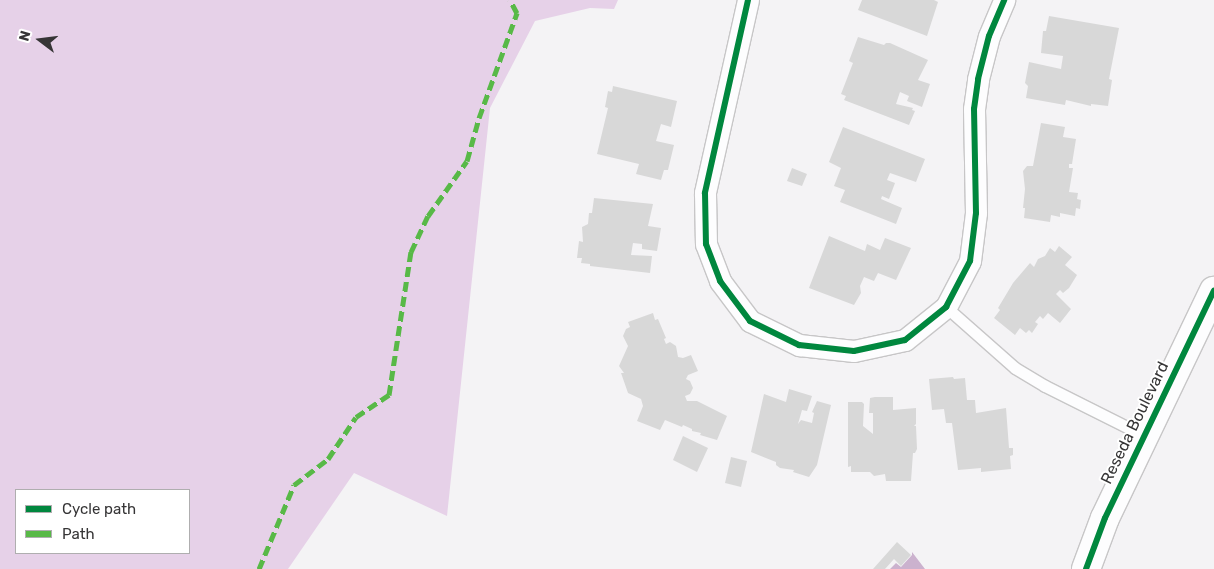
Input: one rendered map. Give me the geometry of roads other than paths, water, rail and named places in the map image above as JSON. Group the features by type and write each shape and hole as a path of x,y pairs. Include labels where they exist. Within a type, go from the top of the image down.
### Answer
{"main road":[{"name":"Reseda Boulevard","path":"1086,569 1105,518 1214,291"}],"street":[{"path":"748,0 705,193 706,244 720,281 750,321 799,345 854,351 905,340 946,307 970,261 976,213 974,110 978,79 989,36 1004,0"}],"lane":[{"path":"946,307 1015,368 1045,386 1144,436"}]}
